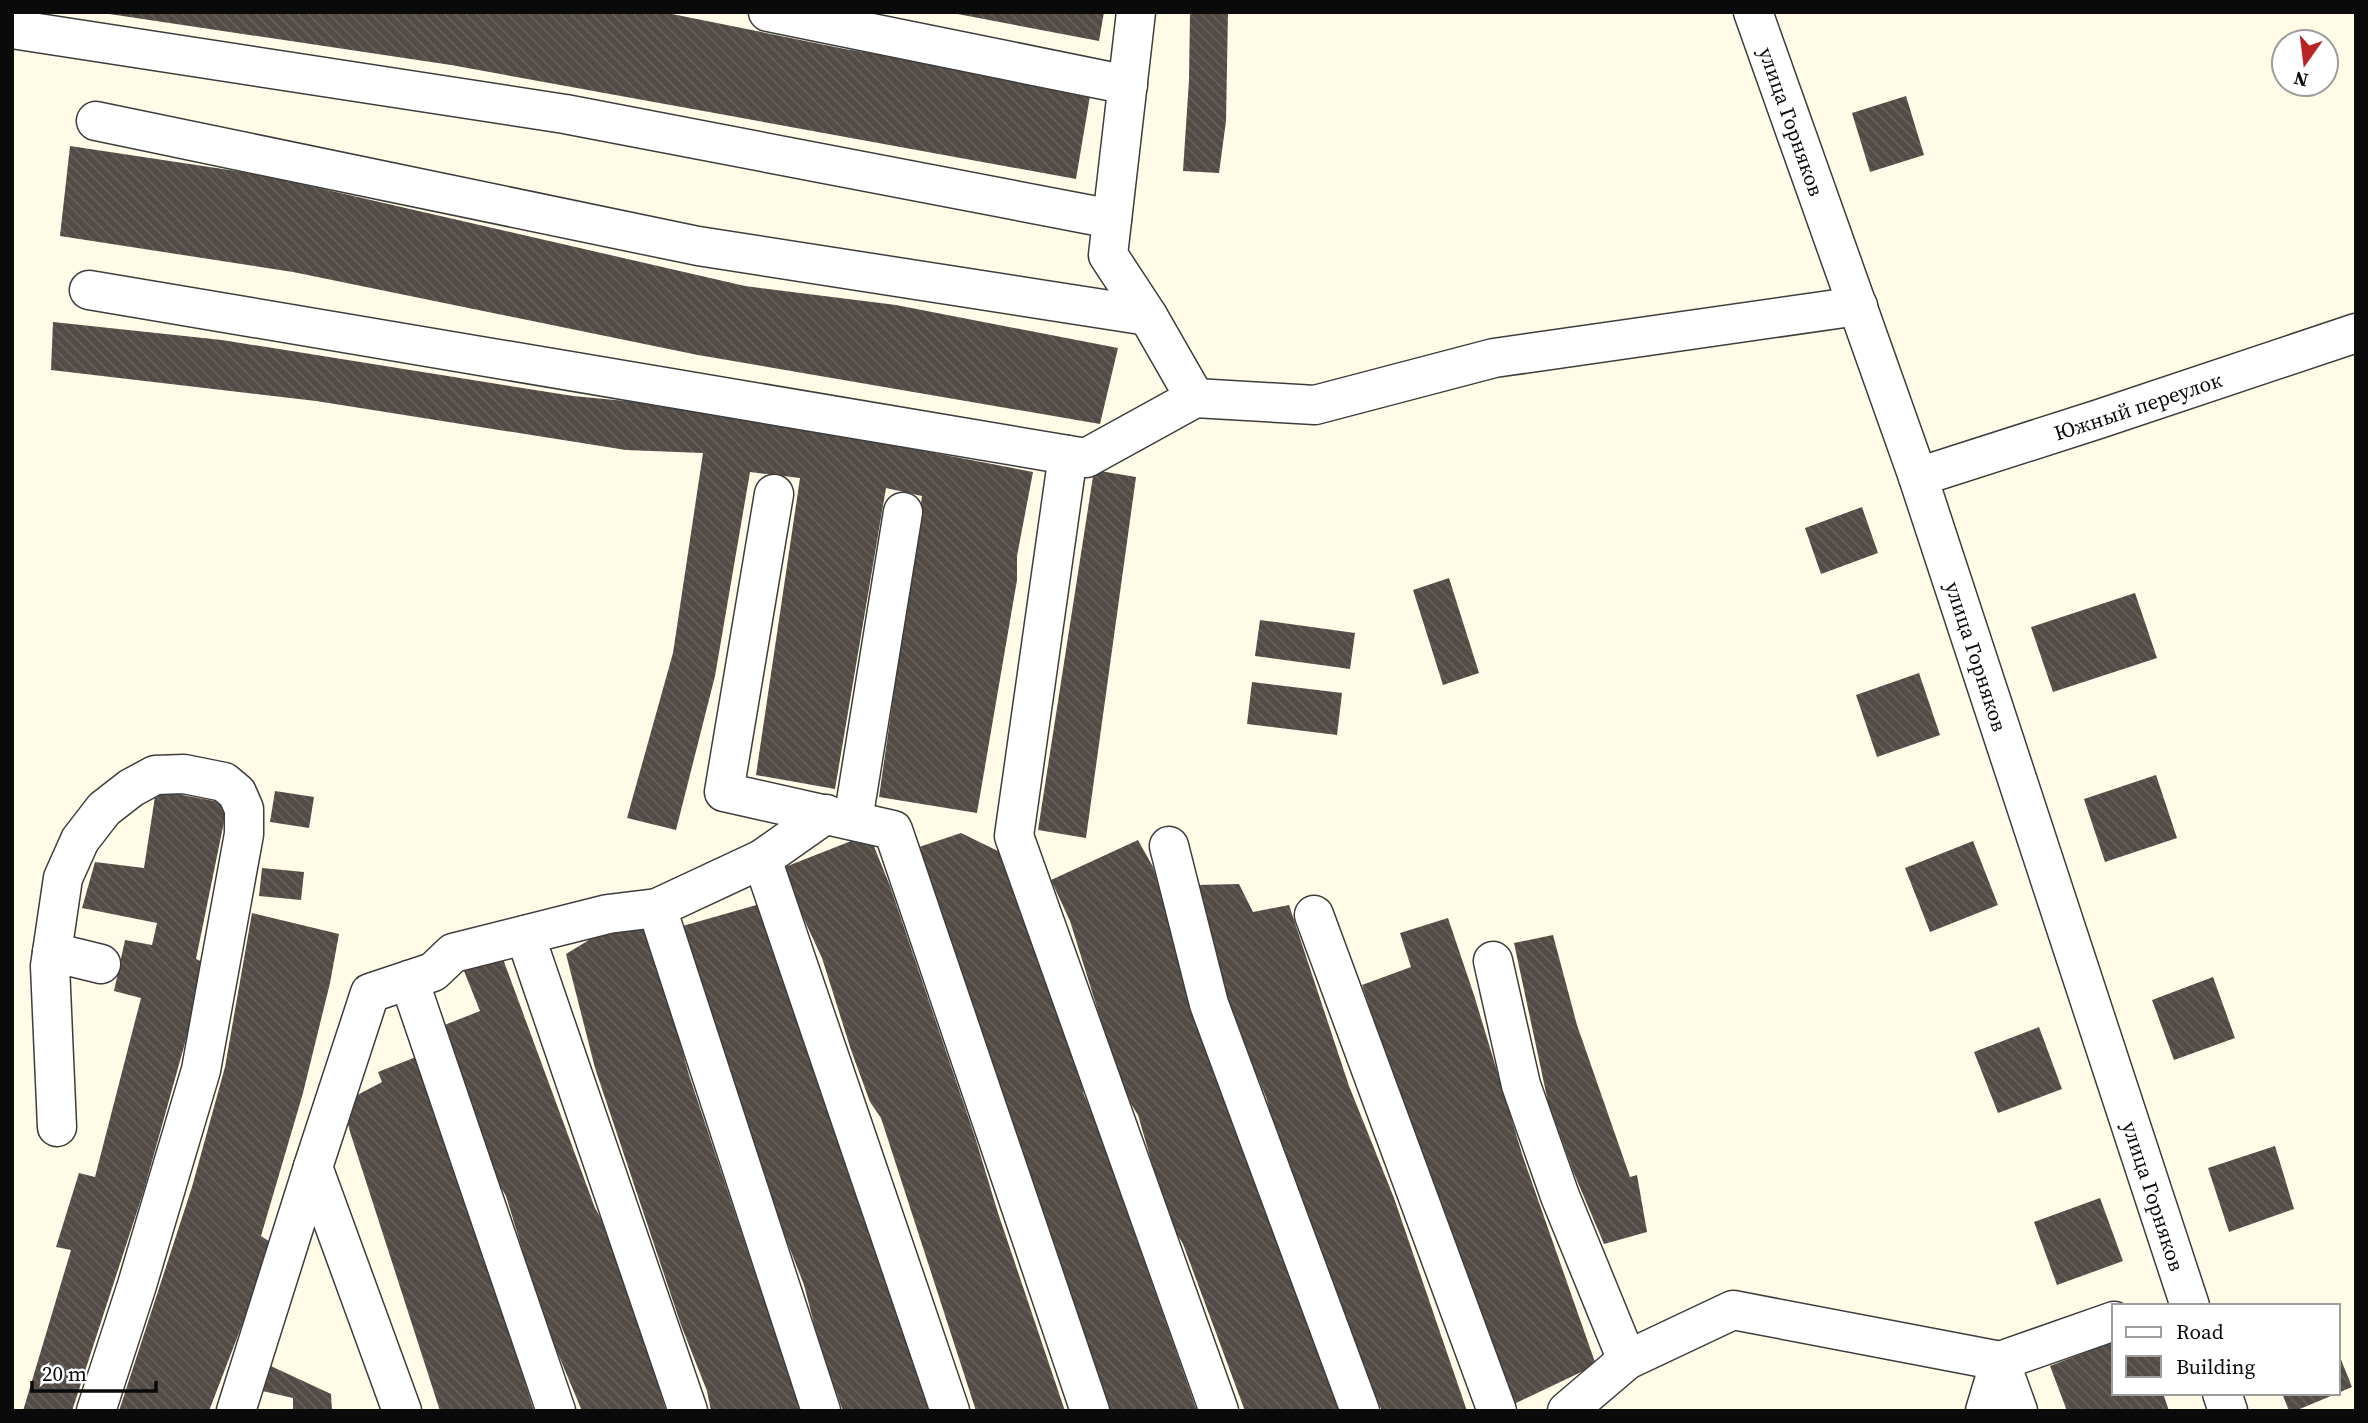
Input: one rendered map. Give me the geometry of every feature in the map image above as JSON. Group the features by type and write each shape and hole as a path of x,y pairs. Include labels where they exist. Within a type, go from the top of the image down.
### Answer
{"street":[{"path":"768,12 1128,85"},
{"path":"1136,12 1108,255 1149,316 1195,398"},
{"name":"улица Горняков","path":"1754,12 1918,477 2179,1302"},
{"path":"12,29 565,114 1112,219"},
{"path":"96,121 698,246 1149,316"},
{"path":"89,290 1086,458 1195,398 1315,405 1494,358 1857,306"},
{"name":"Южный переулок","path":"1918,477 2099,419 2352,345"},
{"path":"1068,456 1014,836 1219,1411"},
{"path":"774,494 724,792 893,830 1090,1411"},
{"path":"236,1411 370,993 433,972 453,953 608,915 657,908 762,859 839,817 903,512"},
{"path":"57,1128 50,966 62,877 80,839 104,809 131,788 155,775 184,774 224,782 237,793 244,809 244,834 201,1070 137,1285 96,1411"},
{"path":"1169,846 1209,1004 1360,1411"},
{"path":"762,859 950,1411"},
{"path":"657,908 821,1411"},
{"path":"1314,915 1497,1411"},
{"path":"525,935 688,1411"},
{"path":"52,952 102,964"},
{"path":"1493,961 1521,1086 1560,1196 1627,1360"},
{"path":"409,980 556,1411"},
{"path":"313,1167 402,1411"},
{"path":"1567,1411 1627,1360 1733,1310 2000,1361 2112,1322"},
{"path":"1985,1411 2000,1361"},
{"path":"2000,1361 2018,1411"}],"building":[{"path":"96,12 662,12 845,49 979,70 1090,96 1076,179 451,65"},
{"path":"947,12 1104,12 1099,41"},
{"path":"1190,12 1228,12 1226,121 1219,173 1183,171"},
{"path":"1906,96 1924,155 1870,172 1852,113"},
{"path":"70,146 262,175 745,286 896,305 1118,348 1100,424 698,355 293,272 60,236"},
{"path":"53,322 222,340 573,396 636,402 877,442 1033,472 1017,556 1017,580 977,813 879,797 922,496 886,488 835,789 756,775 800,478 750,472 715,676 676,830 627,818 673,653 703,453 626,450 316,401 51,370"},
{"path":"1094,470 1136,477 1086,838 1038,830"},
{"path":"1862,507 1878,553 1821,574 1805,528"},
{"path":"1449,578 1479,673 1443,685 1413,590"},
{"path":"2135,593 2157,658 2053,692 2031,627"},
{"path":"1260,620 1355,633 1350,669 1255,656"},
{"path":"1919,673 1940,735 1877,757 1856,695"},
{"path":"1252,682 1342,693 1337,735 1247,724"},
{"path":"2156,775 2177,838 2105,862 2084,799"},
{"path":"156,790 225,803 225,817 196,959 207,964 144,1190 72,1411 23,1411 71,1250 56,1247 79,1173 95,1177 141,998 114,991 125,940 152,945 157,923 82,908 95,862 144,868"},
{"path":"275,791 314,797 309,828 270,822"},
{"path":"961,833 1002,853 1079,1073 1084,1095 1197,1411 1109,1411 916,848"},
{"path":"869,834 890,886 1065,1411 976,1411 881,1118 870,1102 822,958 796,902 785,867"},
{"path":"1138,840 1153,867 1210,1063 1319,1350 1339,1411 1245,1411 1183,1244 1168,1219 1138,1115 1123,1091 1070,921 1051,880"},
{"path":"1973,841 1998,905 1930,932 1905,868"},
{"path":"262,868 304,872 301,900 259,896"},
{"path":"1239,884 1253,912 1289,905 1349,1086 1394,1198 1467,1411 1382,1411 1358,1355 1280,1146 1266,1097 1224,998 1196,885"},
{"path":"760,904 930,1411 843,1411 820,1347 804,1285 760,1172 679,927"},
{"path":"252,913 339,934 303,1093 261,1236 273,1244 209,1411 119,1411 192,1187 225,1067"},
{"path":"1448,918 1523,1157 1596,1365 1514,1404 1395,1083 1362,985 1411,967 1400,933"},
{"path":"647,923 689,1075 801,1411 711,1411 707,1391 681,1325 595,1068 566,954 607,929"},
{"path":"1553,935 1577,1025 1630,1177 1637,1175 1647,1232 1604,1244 1548,1102 1514,943"},
{"path":"503,959 595,1208 616,1245 666,1411 582,1411 543,1318 506,1196 494,1175 442,1026 480,1011 464,971"},
{"path":"2213,977 2235,1038 2174,1060 2152,1000"},
{"path":"2039,1027 2062,1089 1998,1113 1974,1052"},
{"path":"421,1055 534,1411 440,1411 351,1135 342,1103 382,1082 378,1072"},
{"path":"2275,1146 2294,1209 2229,1232 2208,1168"},
{"path":"2100,1198 2123,1261 2057,1285 2034,1222"},
{"path":"2112,1342 2112,1395 2164,1395 2169,1411 2067,1411 2050,1366"},
{"path":"2340,1357 2352,1387 2340,1392"},
{"path":"260,1361 331,1394 332,1411 293,1411 293,1398 258,1390"},
{"path":"2283,1395 2333,1395 2295,1411 2289,1411"}]}
